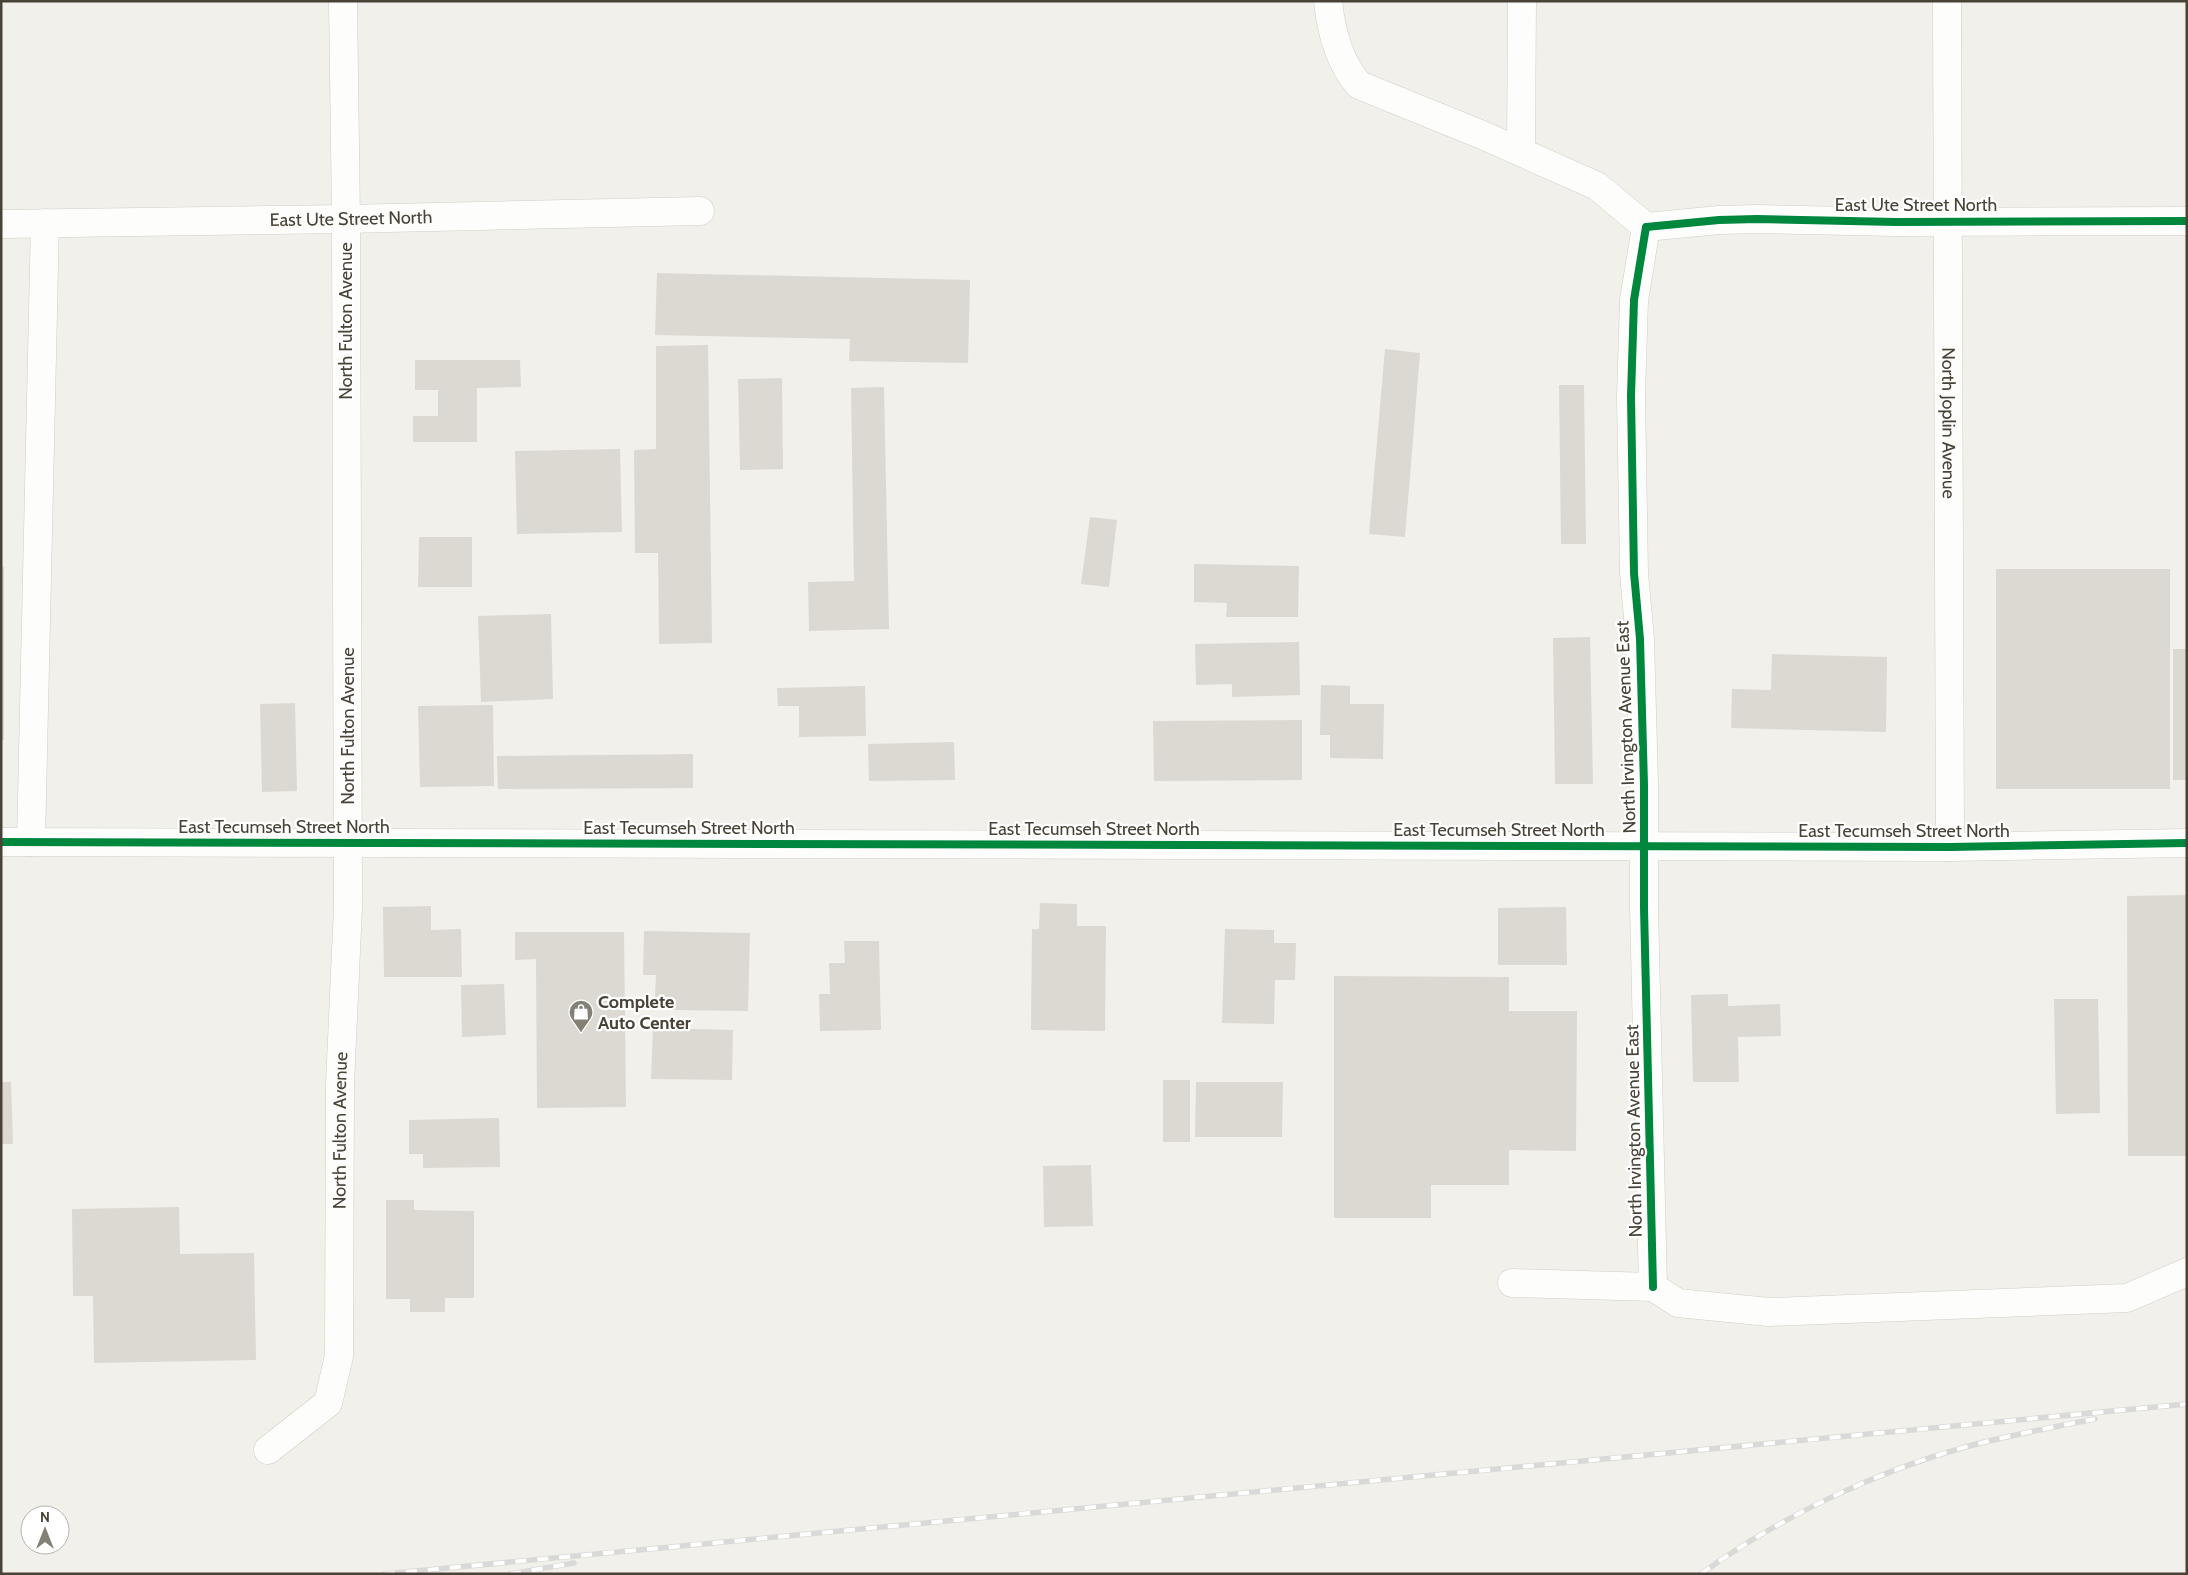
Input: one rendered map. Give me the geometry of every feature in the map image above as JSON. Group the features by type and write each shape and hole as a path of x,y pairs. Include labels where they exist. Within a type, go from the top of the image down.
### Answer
{"street":[{"name":"North Fulton Avenue","path":"268,1450 328,1403 339,1356 340,1084 348,907 346,219 343,1"},
{"path":"1328,1 1337,45 1348,73 1359,85 1521,152 1597,186 1646,227"},
{"path":"1521,152 1522,1"},
{"name":"North Joplin Avenue","path":"1947,1 1950,847"},
{"name":"East Ute Street North","path":"1,224 700,211"},
{"name":"East Ute Street North","path":"1646,227 1719,220 1949,222 2187,220"},
{"path":"31,842 45,224"},
{"name":"North Irvington Avenue East","path":"1646,227 1634,300 1631,396 1634,573 1640,639 1653,1287"},
{"name":"East Tecumseh Street North","path":"1,842 1950,847 2187,843"},
{"path":"1512,1284 1653,1287 1678,1303 1769,1312 2127,1298 2187,1272"}],"building":[{"path":"657,273 970,280 968,363 849,361 850,339 655,335"},
{"path":"708,345 712,643 659,644 658,553 635,553 634,450 656,449 656,346"},
{"path":"1385,349 1420,353 1405,537 1369,534"},
{"path":"415,360 520,360 521,387 477,388 477,442 413,442 413,416 438,416 438,390 415,390"},
{"path":"782,378 783,469 740,470 738,379"},
{"path":"1559,385 1584,385 1586,544 1561,544"},
{"path":"884,387 889,629 809,631 808,582 854,581 851,388"},
{"path":"620,449 622,532 517,534 515,451"},
{"path":"1090,517 1117,520 1109,587 1081,584"},
{"path":"419,537 472,537 472,587 418,587"},
{"path":"1194,564 1299,566 1298,617 1226,617 1227,603 1194,602"},
{"path":"1,567 4,567 4,740 1,740"},
{"path":"1996,569 2170,569 2170,789 1996,789"},
{"path":"551,614 553,699 481,702 478,616"},
{"path":"1590,637 1593,784 1555,784 1553,638"},
{"path":"1299,642 1300,695 1232,697 1232,684 1196,685 1195,644"},
{"path":"2173,649 2187,649 2187,780 2173,780"},
{"path":"1772,654 1887,657 1886,732 1731,728 1732,689 1771,690"},
{"path":"1321,685 1350,686 1350,704 1384,704 1383,759 1330,758 1330,735 1320,735"},
{"path":"865,686 866,736 799,737 799,706 778,706 777,688"},
{"path":"295,703 297,791 262,792 260,704"},
{"path":"493,705 494,786 420,787 418,706"},
{"path":"1302,720 1302,780 1154,781 1153,721"},
{"path":"954,742 955,780 869,781 868,744"},
{"path":"693,754 693,788 498,789 497,756"},
{"path":"2187,895 2187,1156 2128,1156 2127,896"},
{"path":"1040,903 1077,904 1077,926 1106,926 1105,1031 1031,1030 1032,929 1039,929"},
{"path":"431,906 431,930 461,929 462,977 384,977 383,907"},
{"path":"1566,907 1567,965 1498,965 1498,908"},
{"path":"1225,929 1274,930 1274,943 1296,943 1295,980 1275,980 1274,1024 1222,1023"},
{"path":"644,931 750,933 748,1011 672,1010 672,997 655,997 656,975 643,975"},
{"name":"Complete Auto Center","path":"515,932 624,932 626,1107 537,1108 536,959 515,960"},
{"path":"844,941 879,941 881,1030 820,1031 819,994 830,994 829,963 845,963"},
{"path":"1334,976 1509,977 1509,1011 1577,1011 1576,1151 1509,1150 1509,1185 1431,1185 1431,1218 1334,1218"},
{"path":"504,984 506,1035 462,1037 461,985"},
{"path":"1728,994 1728,1006 1780,1004 1781,1036 1738,1037 1739,1082 1693,1082 1691,995"},
{"path":"2054,999 2098,999 2100,1113 2056,1114"},
{"path":"653,1028 733,1030 732,1080 651,1079"},
{"path":"1163,1080 1190,1080 1190,1142 1163,1142"},
{"path":"1,1082 11,1082 13,1144 1,1144"},
{"path":"1196,1082 1283,1082 1282,1137 1195,1137"},
{"path":"499,1118 500,1167 423,1168 423,1154 409,1154 409,1120"},
{"path":"1091,1165 1093,1226 1044,1227 1043,1166"},
{"path":"386,1200 414,1200 414,1210 474,1211 474,1298 445,1298 445,1312 410,1312 410,1299 386,1299"},
{"path":"179,1207 180,1254 254,1253 256,1360 94,1363 93,1296 73,1296 72,1209"}],"railway":[{"path":"384,1574 2187,1404"},
{"path":"1701,1574 1731,1553 1795,1515 1829,1498 1899,1469 1969,1446 2095,1419"},
{"path":"510,1574 574,1563"}],"cycle path":[{"path":"1653,1287 1644,908 1644,785 1640,639 1634,573 1631,396 1634,300 1646,227 1719,220 1757,219 1896,222 2187,221"},
{"path":"1,842 1950,847 2187,843"}],"place":[{"name":"Complete Auto Center","path":"581,1033"}]}
